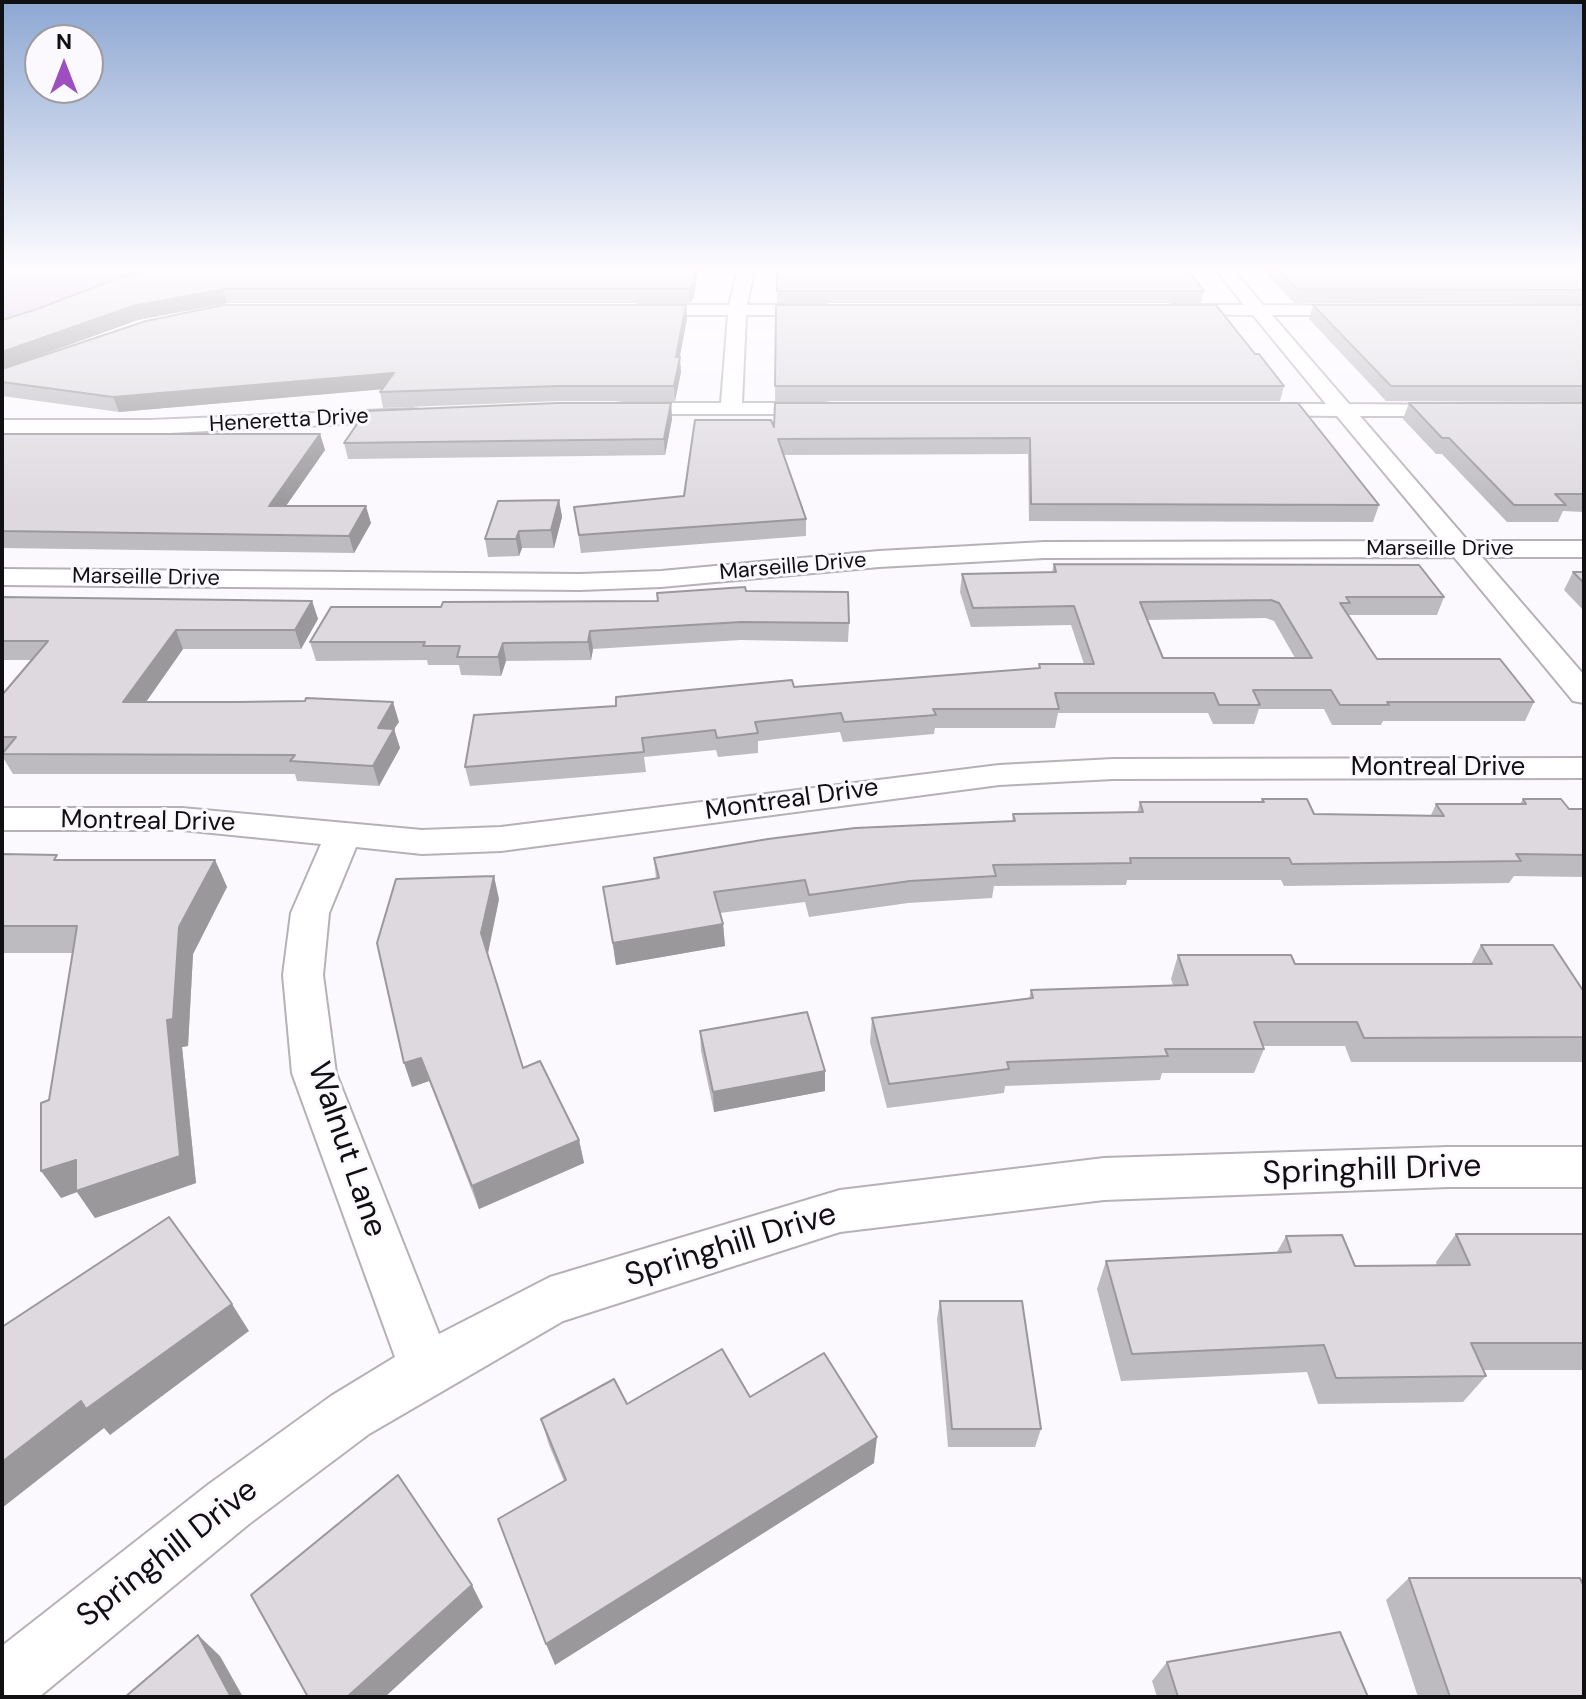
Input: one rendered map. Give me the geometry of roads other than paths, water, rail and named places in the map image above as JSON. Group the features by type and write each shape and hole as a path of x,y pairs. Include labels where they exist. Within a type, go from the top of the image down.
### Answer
{"street":[{"path":"731,409 735,349"},
{"path":"1288,349 1584,694"},
{"path":"607,409 840,409"},
{"path":"1231,409 1477,410"},
{"name":"Heneretta Drive","path":"2,427 150,427 431,414"},
{"name":"Marseille Drive","path":"2,577 580,582 661,579 879,559 1044,550 1584,549"},
{"name":"Montreal Drive","path":"2,819 182,819 422,842 501,839 904,785 1013,774 1113,769 1584,768"},
{"name":"Walnut Lane","path":"343,835 310,913 303,975 314,1073 426,1369"},
{"name":"Springhill Drive","path":"2,1686 241,1495 350,1415 550,1301 840,1211 1104,1179 1448,1167 1584,1167"}]}
